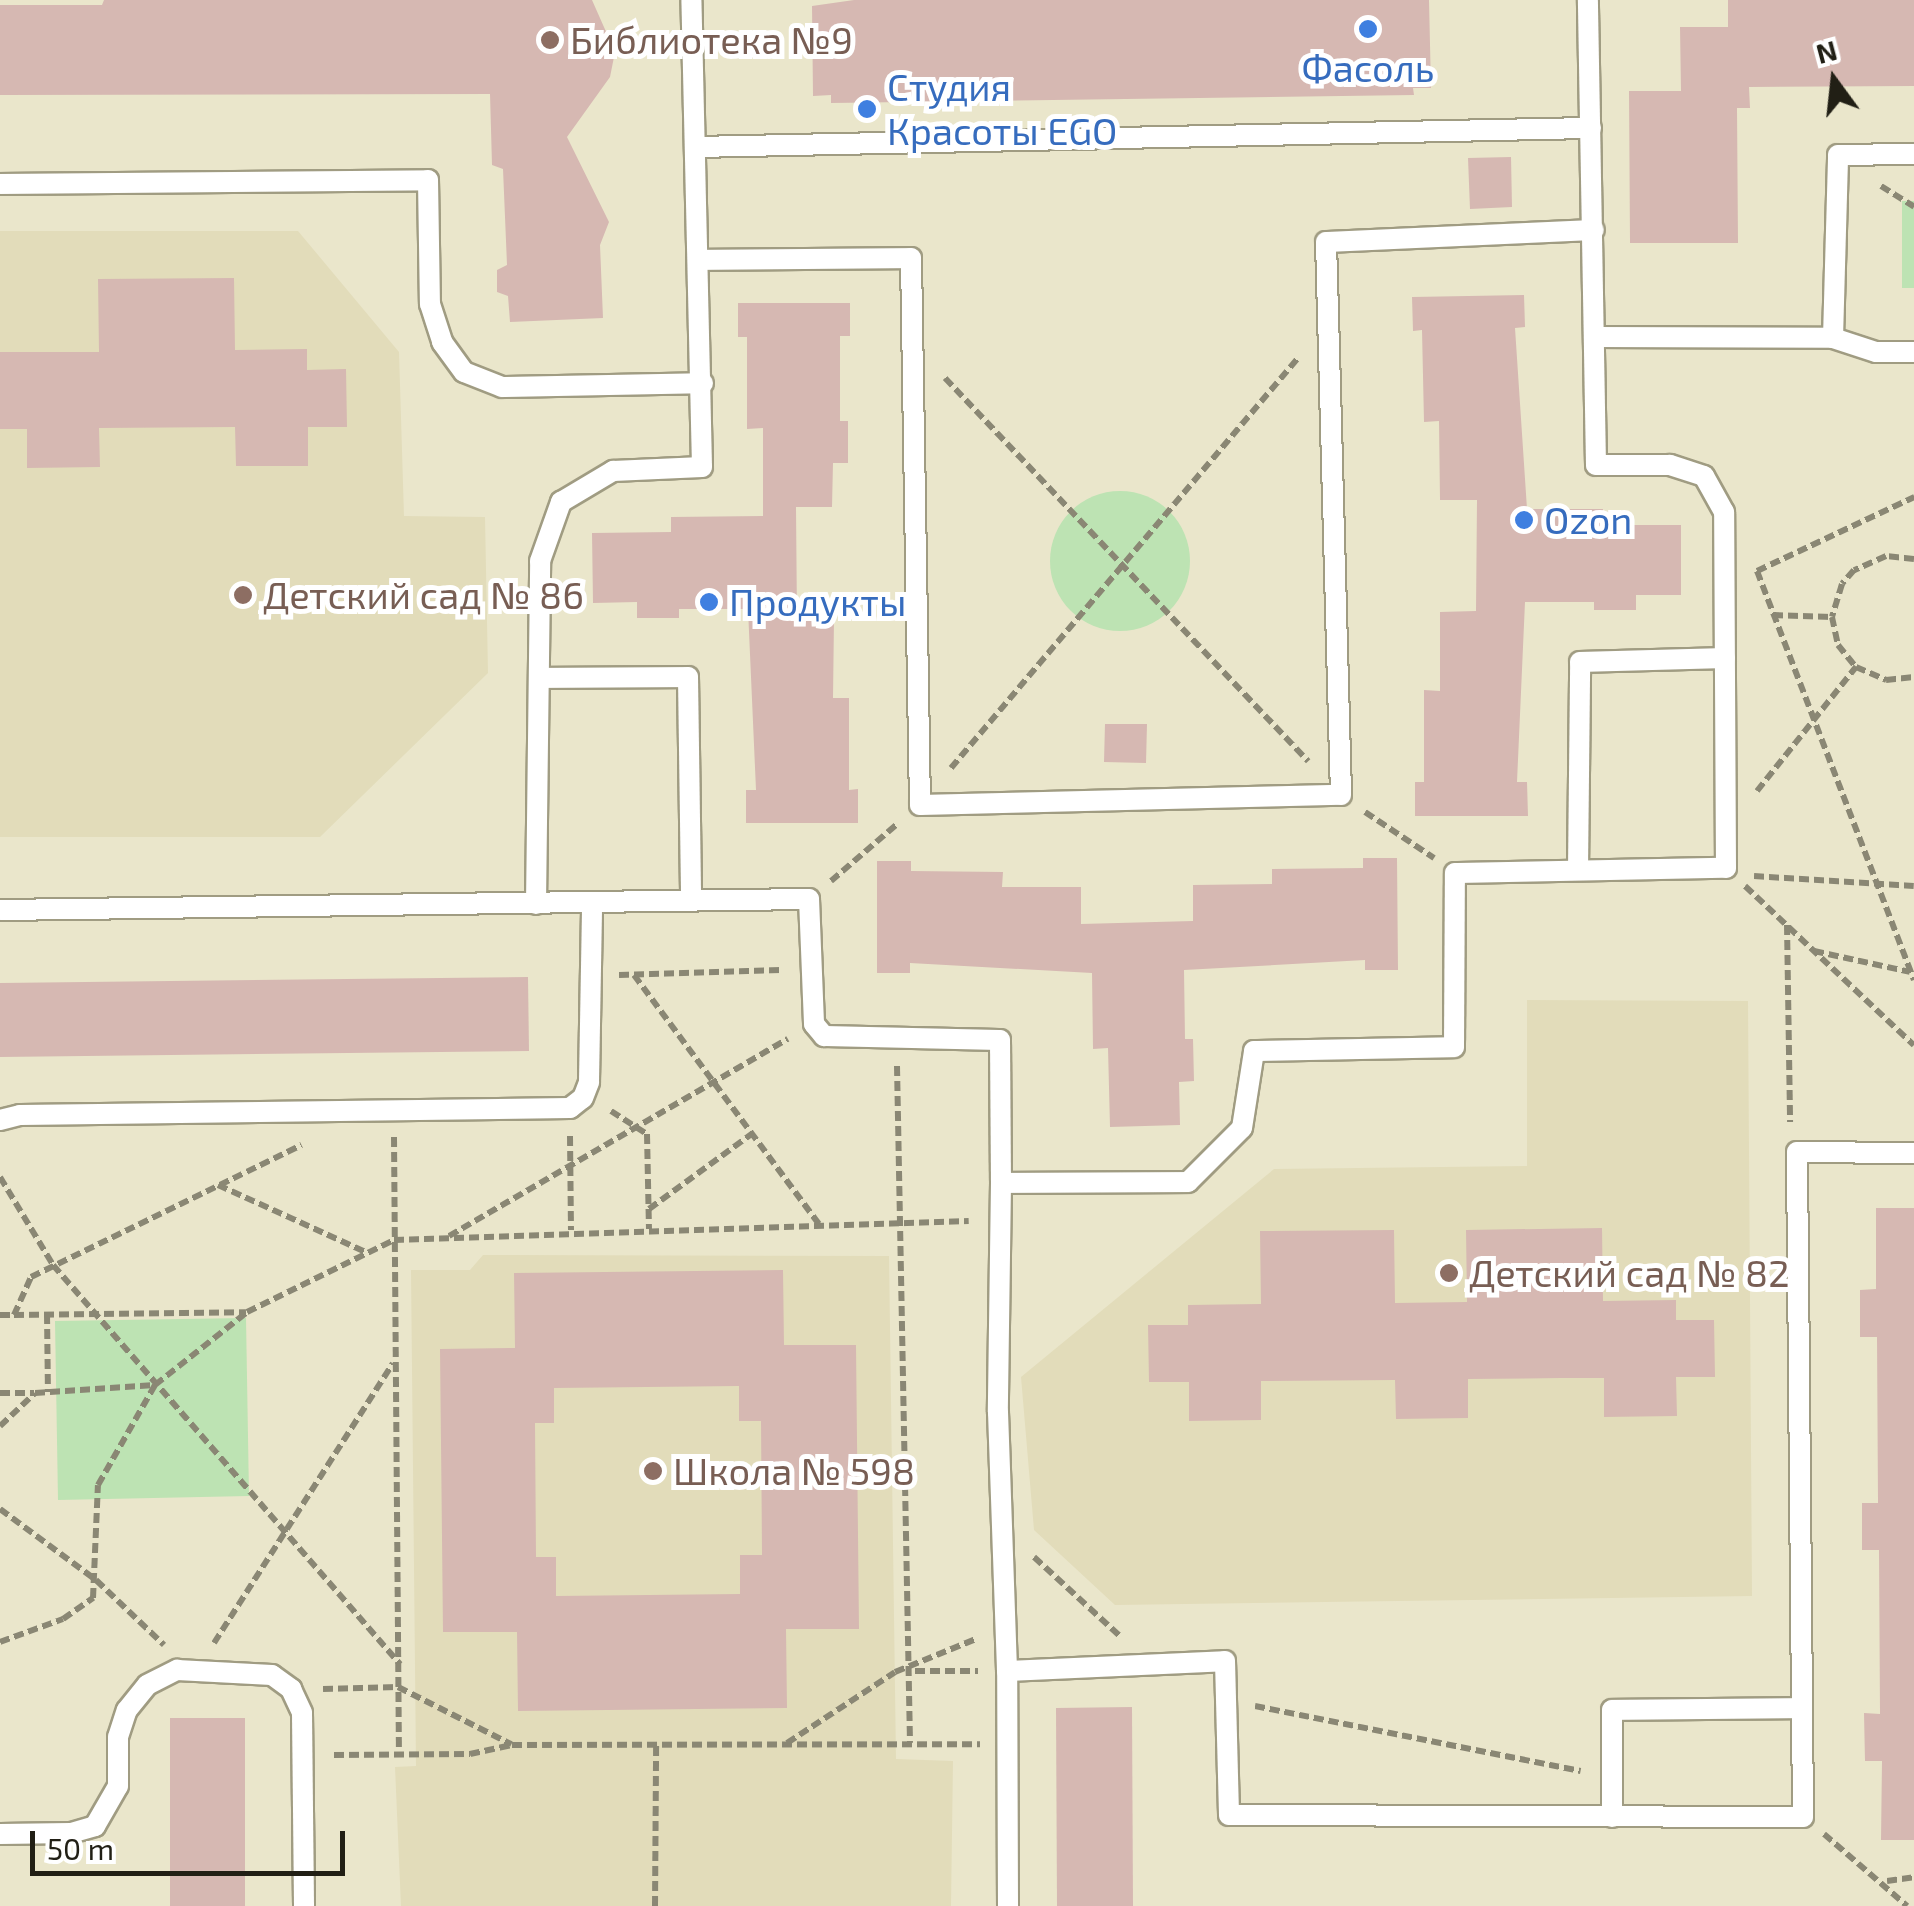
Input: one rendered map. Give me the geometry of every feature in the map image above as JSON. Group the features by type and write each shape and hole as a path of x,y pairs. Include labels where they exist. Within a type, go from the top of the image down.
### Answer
{"lane":[{"path":"536,904 540,561 561,502 613,471 702,467 692,0"},
{"path":"1001,1183 1188,1182 1242,1128 1254,1051 1454,1047 1455,873 1726,868 1724,512 1704,476 1670,465 1596,465 1588,0"},
{"path":"696,147 1591,128"},
{"path":"1832,338 1838,154 1914,154"},
{"path":"0,184 428,180 430,304 442,342 464,372 502,387 702,382"},
{"path":"699,260 911,258 920,805 1341,796 1326,242 1594,230"},
{"path":"1594,337 1832,338 1876,352 1914,352"},
{"path":"1578,870 1580,662 1725,658"},
{"path":"539,678 688,677 692,901"},
{"path":"0,910 809,899 814,1024 824,1036 1000,1040 1008,1906"},
{"path":"0,1120 20,1114 394,1111 577,1103 591,975 592,904"},
{"path":"1007,1671 1225,1661 1229,1815 1803,1818 1797,1152 1914,1153"},
{"path":"0,1834 95,1826 118,1786 118,1737 126,1710 147,1685 187,1670 259,1672 291,1690 302,1713 304,1906"},
{"path":"1612,1816 1612,1710 1802,1708"}],"path":[{"path":"1902,201 1914,207"},
{"path":"809,899 920,805 1328,323"},
{"path":"912,344 1341,796 1455,873"},
{"path":"1724,570 1757,571 1914,497"},
{"path":"1913,679 1886,680 1856,667 1838,646 1832,618 1842,584 1854,570 1886,556 1914,559"},
{"path":"1757,571 1912,976"},
{"path":"1773,615 1832,618"},
{"path":"1727,827 1814,724 1856,667"},
{"path":"1914,886 1732,874 1914,1045"},
{"path":"1786,925 1790,1132 1797,1152"},
{"path":"1813,950 1912,976"},
{"path":"591,975 812,970"},
{"path":"634,975 820,1225"},
{"path":"448,1237 814,1024"},
{"path":"896,1040 910,1743"},
{"path":"570,1230 570,1166 577,1103 640,1124 647,1134 649,1228"},
{"path":"394,1111 399,1754"},
{"path":"649,1209 753,1132"},
{"path":"14,1315 31,1277 321,1136"},
{"path":"0,1177 53,1265 154,1385 286,1528 401,1665"},
{"path":"218,1186 368,1252"},
{"path":"0,1642 83,1608 96,1580 98,1486 154,1385 247,1312 394,1240 570,1230 1000,1220"},
{"path":"0,1316 247,1312"},
{"path":"47,1314 48,1392"},
{"path":"0,1509 96,1580 187,1670 286,1528 394,1361"},
{"path":"0,1393 154,1385"},
{"path":"0,1426 35,1393"},
{"path":"1002,1528 1150,1664"},
{"path":"909,1671 1006,1624"},
{"path":"786,1744 895,1672 1007,1671"},
{"path":"291,1690 398,1687 512,1745"},
{"path":"1226,1700 1612,1778"},
{"path":"655,1906 656,1744"},
{"path":"302,1755 470,1754 512,1745 1007,1745"},
{"path":"1803,1818 1886,1882 1907,1906"},
{"path":"1886,1882 1914,1877"}],"shaded area":[{"name":"Детский сад № 86","path":"0,231 298,231 399,352 404,516 485,517 488,673 320,837 0,837"},
{"name":"Детский сад № 82","path":"1527,1000 1748,1001 1752,1596 1115,1605 1034,1530 1021,1377 1274,1169 1527,1166"},
{"name":"Школа № 598","path":"483,1255 889,1256 896,1759 953,1761 951,1906 401,1906 395,1767 416,1766 411,1270 470,1270"}],"green space":[{"path":"1902,201 1914,201 1914,288 1902,288"},
{"path":"1120,491 1147,496 1170,511 1185,534 1190,561 1185,588 1170,611 1147,626 1120,631 1093,626 1070,611 1055,588 1050,561 1055,534 1070,511 1093,496"},
{"path":"246,1318 249,1496 58,1500 55,1321"}],"building":[{"path":"104,0 592,0 615,52 610,77 567,137 609,222 600,245 603,318 510,322 508,296 497,292 497,270 507,265 503,169 492,165 490,94 0,95 0,5 102,5"},
{"path":"854,0 1429,0 1431,88 1413,88 1414,95 831,103 831,95 813,96 812,6"},
{"path":"1728,0 1914,0 1914,86 1749,87 1750,108 1737,108 1738,243 1630,243 1629,91 1681,91 1680,27 1728,27"},
{"path":"1511,157 1512,207 1470,209 1468,158"},
{"path":"234,278 235,350 307,349 307,370 346,369 347,427 308,427 308,466 236,466 235,427 99,428 100,467 27,468 27,429 0,429 0,352 99,352 98,279"},
{"path":"1524,295 1525,327 1515,328 1527,509 1603,509 1602,525 1681,525 1681,595 1636,595 1636,610 1594,610 1594,602 1525,602 1517,782 1527,782 1528,816 1415,816 1415,782 1424,782 1424,690 1440,691 1440,612 1476,611 1477,500 1440,500 1439,421 1424,422 1422,330 1413,331 1412,297"},
{"path":"738,303 850,303 850,336 840,336 840,421 848,421 848,463 833,463 832,507 796,507 797,619 834,619 833,698 849,698 849,790 858,789 858,823 746,823 746,790 756,790 748,609 679,609 679,618 637,618 637,602 593,603 592,533 671,532 671,517 763,516 763,428 747,429 747,337 738,337"},
{"path":"1105,724 1147,724 1146,763 1104,762"},
{"path":"1363,858 1397,858 1398,970 1365,970 1365,960 1184,970 1185,1039 1193,1039 1194,1081 1179,1082 1180,1125 1110,1127 1108,1048 1093,1049 1092,973 910,963 910,973 877,973 877,861 911,861 911,871 1003,872 1002,887 1081,887 1081,924 1193,921 1193,885 1272,884 1272,869 1363,868"},
{"path":"528,977 529,1051 0,1057 0,983"},
{"path":"1876,1208 1914,1208 1914,1840 1881,1840 1882,1761 1865,1761 1864,1713 1880,1714 1879,1550 1862,1550 1862,1503 1878,1503 1877,1337 1860,1337 1860,1290 1876,1289"},
{"path":"1602,1228 1603,1301 1676,1300 1676,1320 1714,1320 1715,1377 1676,1377 1677,1416 1604,1417 1604,1378 1468,1379 1468,1418 1396,1419 1395,1380 1261,1381 1261,1420 1189,1421 1189,1382 1149,1382 1148,1325 1188,1325 1188,1305 1261,1304 1260,1231 1394,1230 1395,1303 1467,1302 1466,1230"},
{"path":"783,1270 784,1345 856,1345 859,1629 786,1629 787,1708 518,1711 517,1632 443,1632 440,1349 515,1348 514,1273","holes":["739,1386 739,1421 761,1421 762,1555 740,1555 740,1594 556,1596 556,1557 536,1557 535,1423 554,1423 554,1388"]},
{"path":"1132,1707 1133,1906 1057,1906 1056,1708"},
{"path":"170,1718 245,1718 245,1906 170,1906"}],"place":[{"name":"Фасоль","path":"1368,29"},
{"name":"Библиотека №9","path":"550,40"},
{"name":"Студия Красоты EGO","path":"867,109"},
{"name":"Ozon","path":"1524,520"},
{"name":"Детский сад № 86","path":"243,595"},
{"name":"Продукты","path":"709,602"},
{"name":"Детский сад № 82","path":"1449,1273"},
{"name":"Школа № 598","path":"653,1471"}]}
